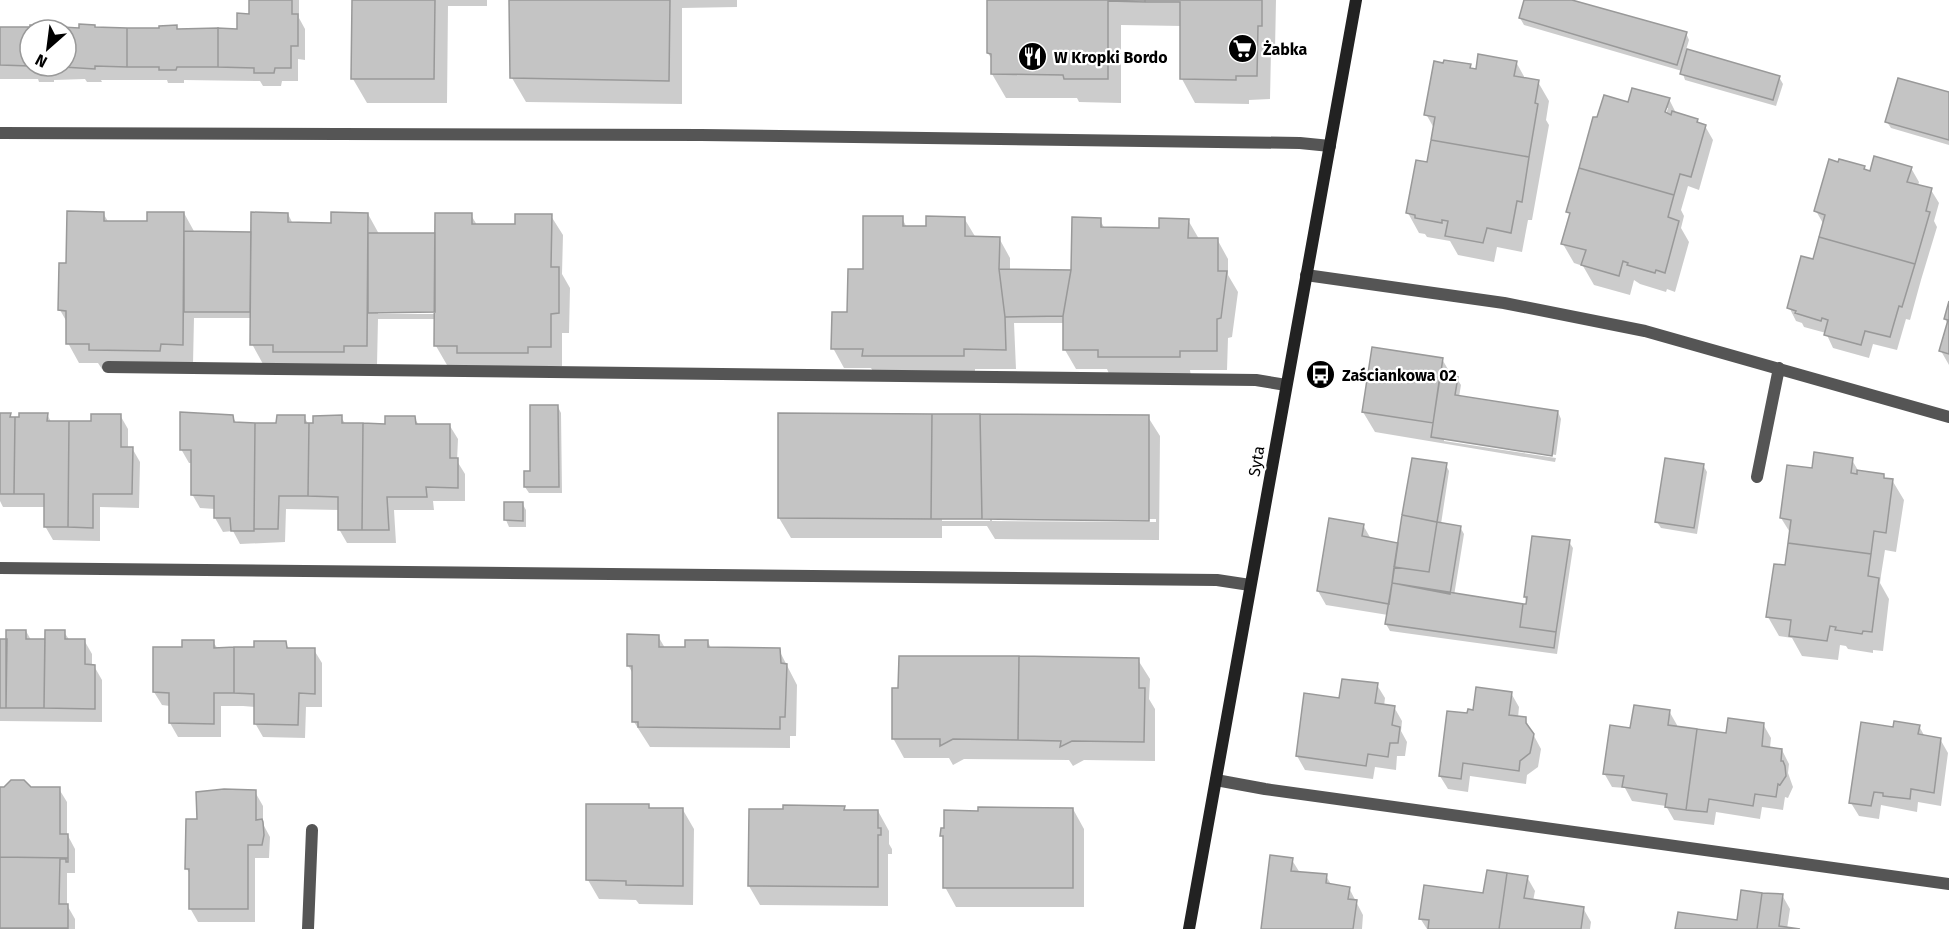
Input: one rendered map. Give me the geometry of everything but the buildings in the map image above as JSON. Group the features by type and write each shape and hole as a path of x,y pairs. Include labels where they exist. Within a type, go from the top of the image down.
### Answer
{"street":[{"name":"Syta","path":"1189,929 1356,0"},
{"path":"0,133 701,135 1300,143 1330,146"},
{"path":"1306,275 1504,303 1645,331 1949,417"},
{"path":"108,367 1256,380 1286,385"},
{"path":"1757,477 1779,368"},
{"path":"0,568 1218,580 1250,585"},
{"path":"1216,780 1264,789 1949,884"},
{"path":"308,929 312,830"}],"place":[{"name":"Żabka","path":"1242,49"},
{"name":"W Kropki Bordo","path":"1033,57"},
{"name":"Zaściankowa 02","path":"1321,375"}]}
